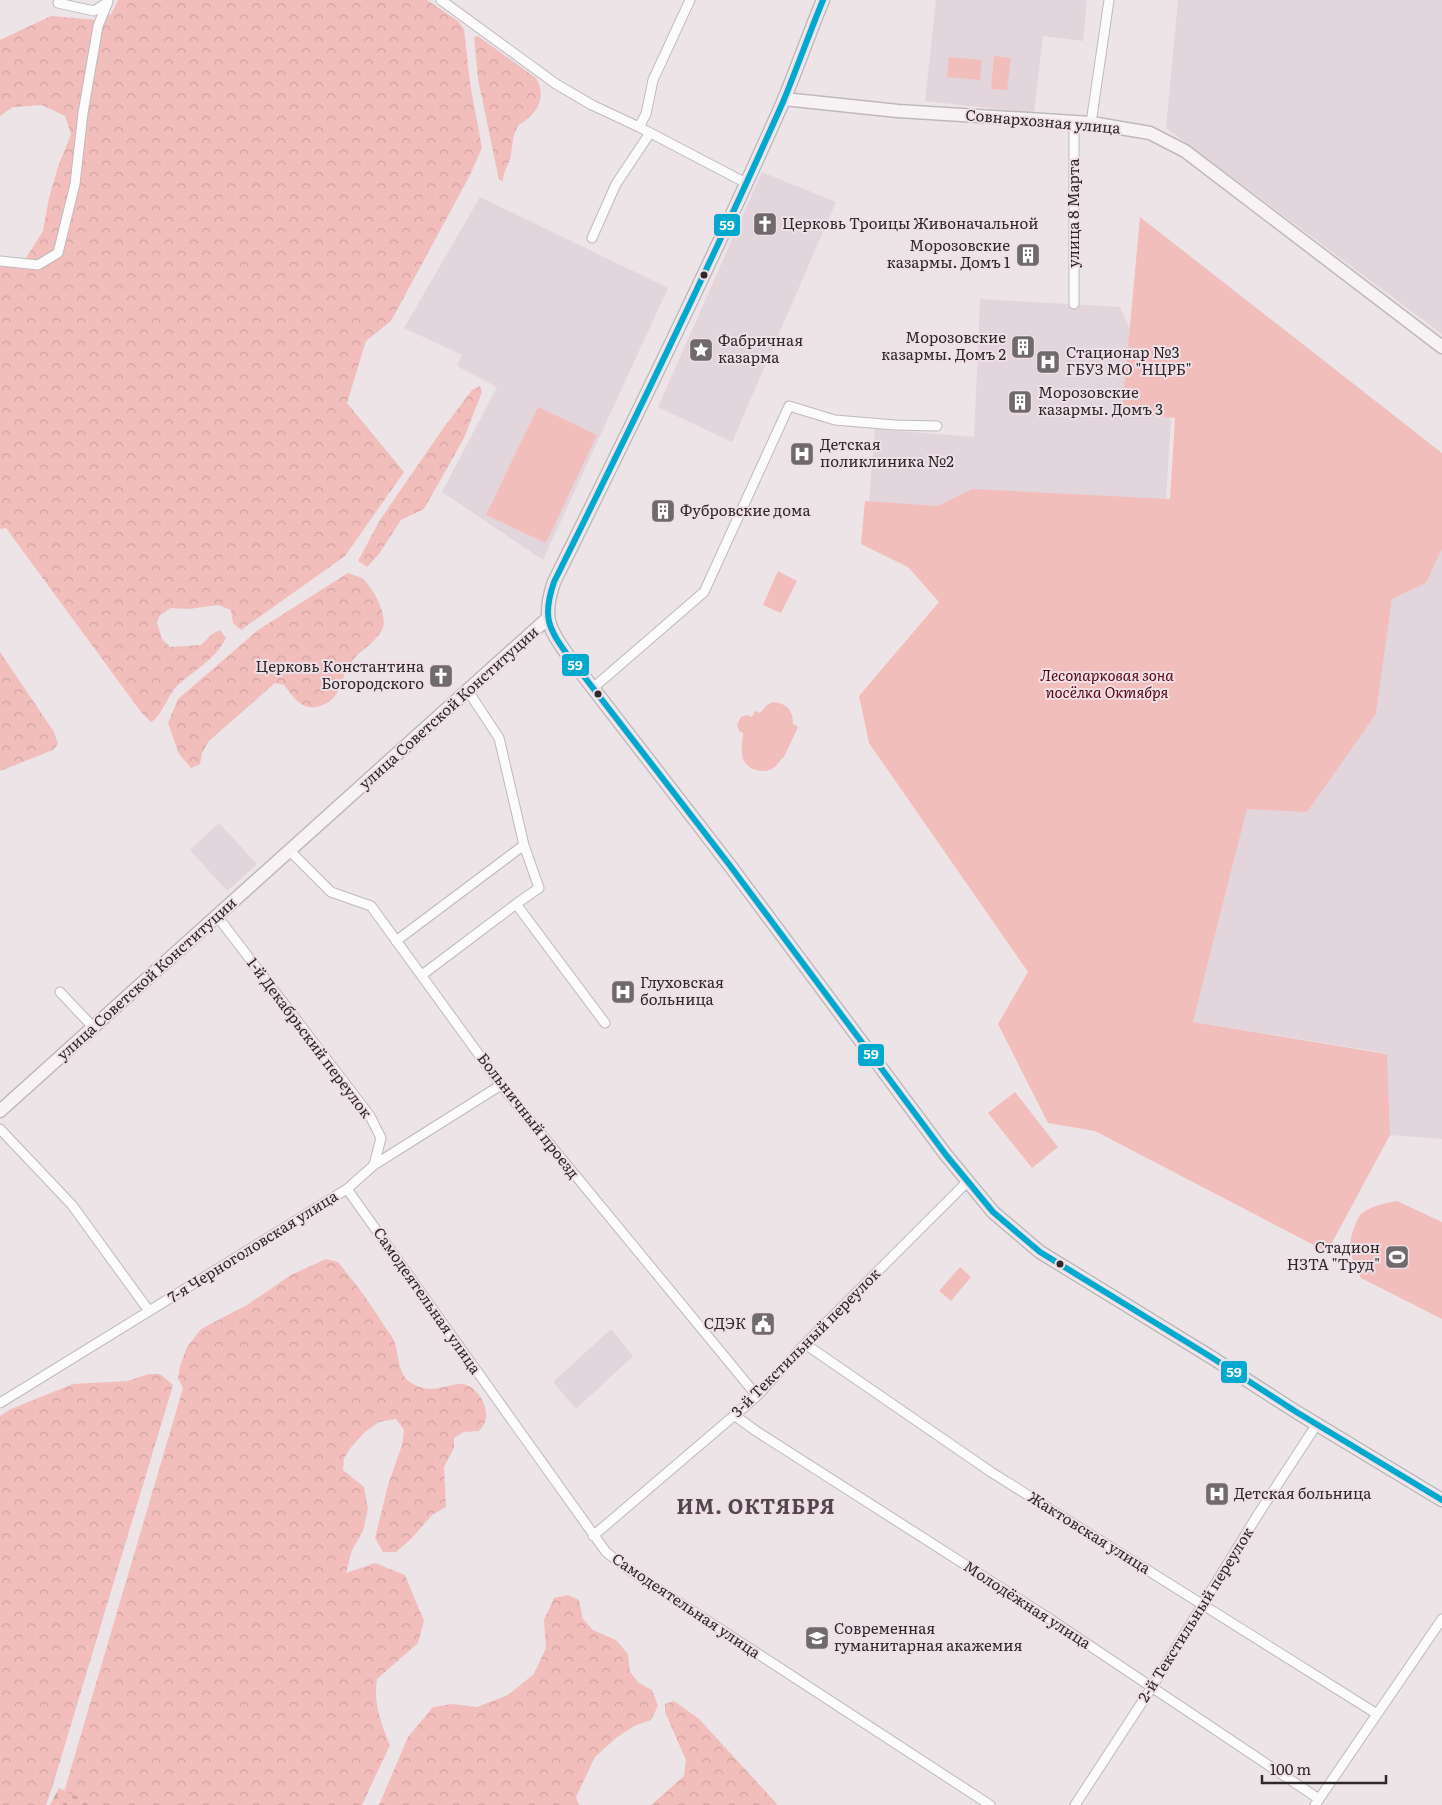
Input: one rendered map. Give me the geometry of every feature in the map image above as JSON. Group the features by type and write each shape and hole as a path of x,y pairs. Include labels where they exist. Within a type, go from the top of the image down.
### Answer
{"street":[{"path":"441,0 556,84 592,105 650,132 746,182"},
{"path":"639,127 646,114 654,80 690,0"},
{"name":"улица Советской Конституции","path":"0,1111 548,618 547,603 554,582 659,368 784,100 823,0"},
{"path":"1092,123 1109,0"},
{"path":"58,3 94,11 108,2"},
{"path":"0,261 38,265 58,253 75,184 83,113 98,26 108,2"},
{"name":"Совнархозная улица","path":"784,100 898,111 1092,123 1150,133 1184,151 1442,347"},
{"name":"улица 8 Марта","path":"1074,122 1074,304"},
{"path":"592,238 616,184 650,132"},
{"path":"593,688 704,592 789,406 835,420 937,426"},
{"path":"548,618 550,627 561,645 593,688 731,867 967,1182 993,1212 1040,1252 1442,1500"},
{"path":"422,976 539,888 524,845 499,738 468,690"},
{"path":"396,941 524,845"},
{"name":"Больничный проезд","path":"290,851 331,892 371,906 501,1085 757,1396"},
{"path":"516,904 605,1023"},
{"name":"1-й Декабрьский переулок","path":"217,916 370,1116 381,1138 374,1165"},
{"path":"60,992 93,1027"},
{"name":"7-я Черноголовская улица","path":"0,1403 347,1189 374,1165 501,1085"},
{"path":"0,1129 72,1205 149,1310"},
{"name":"3-й Текстильный переулок","path":"593,1536 757,1396 805,1344 967,1182"},
{"name":"Самодеятельная улица","path":"347,1189 606,1552 628,1569 990,1805"},
{"name":"Жактовская улица","path":"805,1344 991,1472 1377,1714"},
{"name":"Молодёжная улица","path":"734,1415 1152,1687 1317,1802"},
{"name":"2-й Текстильный переулок","path":"1075,1805 1152,1687 1316,1424"},
{"path":"1317,1802 1442,1619"}],"shaded area":[{"path":"936,0 1087,0 1083,41 1043,36 1034,113 925,101"},
{"path":"1178,0 1442,0 1442,334 1166,128"},
{"path":"762,172 836,202 732,442 658,407"},
{"path":"480,197 668,288 543,560 442,492 497,387 457,366 462,355 404,328"},
{"name":"Стационар №3 ГБУЗ МО \"НЦРБ\"","path":"980,299 1120,307 1171,421 1166,498 866,538 875,429 974,437"},
{"path":"1442,549 1442,1139 1390,1135 1386,1053 1193,1022 1247,809 1376,714 1392,599 1426,583"},
{"path":"219,823 257,864 227,891 190,850"},
{"path":"611,1329 633,1356 576,1409 553,1382"}],"green space":[{"path":"118,0 427,0 458,21 464,29 470,83 482,148 469,177 391,321 366,341 347,403 404,472 345,556 241,630 233,623 231,610 218,605 189,609 171,608 160,615 157,623 162,639 170,647 201,645 212,634 220,630 226,638 210,659 176,687 158,716 151,722 141,712 6,528 0,529 0,257 11,260 26,258 43,231 49,198 58,167 71,134 65,116 42,105 13,107 0,116 0,40 51,16 98,20 111,14"},
{"path":"478,36 536,78 540,89 541,95 536,110 516,130 503,181 499,180 478,79 474,37"},
{"path":"994,56 1011,58 1007,90 991,89"},
{"path":"949,57 982,60 980,80 947,77"},
{"name":"Лесопарковая зона посёлка Октября","path":"1140,217 1442,453 1442,549 1426,583 1392,599 1376,714 1307,812 1247,809 1193,1022 1387,1054 1390,1135 1327,1252 1095,1131 1048,1123 998,1024 1028,972 869,743 859,696 939,602 908,567 861,544 865,501 938,506 972,489 1170,499 1175,418 1122,413"},
{"path":"480,386 482,392 464,438 424,509 401,520 379,554 367,567 358,561 380,520 442,430 472,390"},
{"path":"538,407 597,435 546,543 486,515"},
{"path":"778,571 797,581 781,613 763,605"},
{"path":"348,573 362,578 371,588 382,610 384,624 375,639 350,663 336,695 322,705 308,707 299,702 284,685 275,683 209,741 202,753 200,764 191,768 179,754 168,723 178,699 258,630"},
{"path":"0,652 54,732 58,744 53,750 0,771"},
{"path":"773,702 788,708 792,715 793,724 798,727 784,757 776,766 767,771 753,769 748,766 743,758 743,733 739,731 737,725 741,717 747,715 752,717 755,711 760,713 767,705"},
{"path":"1015,1092 1058,1147 1032,1168 988,1113"},
{"name":"Стадион НЗТА \"Труд\"","path":"1397,1201 1442,1222 1442,1319 1361,1278 1355,1265 1350,1246 1352,1233 1360,1215 1373,1207"},
{"path":"326,1259 338,1262 373,1308 394,1341 399,1364 406,1379 419,1387 428,1389 457,1384 469,1386 473,1388 482,1400 486,1409 485,1422 479,1431 464,1432 454,1438 454,1448 444,1467 446,1507 432,1515 410,1540 396,1552 383,1552 375,1538 388,1485 402,1445 404,1430 396,1419 379,1422 365,1432 344,1458 343,1470 364,1487 368,1509 363,1531 352,1550 346,1573 375,1563 405,1575 424,1621 418,1643 377,1679 377,1705 390,1745 362,1805 66,1805 62,1799 183,1388 178,1378 187,1347 201,1329 247,1305 291,1275"},
{"path":"960,1267 971,1277 951,1301 939,1291"},
{"path":"149,1374 160,1374 173,1385 52,1788 46,1805 0,1805 0,1416 11,1409 73,1384 127,1381"},
{"path":"568,1595 579,1600 583,1619 593,1630 616,1640 628,1654 630,1672 639,1683 652,1690 658,1706 651,1720 634,1726 616,1738 595,1757 576,1797 579,1805 379,1805 408,1737 433,1707 452,1704 477,1707 508,1695 534,1674 546,1648 544,1620 554,1598"},
{"path":"674,1701 699,1719 778,1805 651,1805 684,1776 686,1760 665,1712 665,1704"},
{"path":"59,1788 94,1805 50,1805"}],"transit line":[{"name":"59","path":"823,0 783,102 728,223 554,582 548,604 549,622 552,630 569,657 731,867 946,1155 993,1212 1040,1252 1298,1413 1442,1500"}],"place":[{"name":"Церковь Троицы Живоначальной","path":"765,224"},
{"name":"Морозовские казармы. Домъ 1","path":"1028,255"},
{"name":"Морозовские казармы. Домъ 2","path":"1023,347"},
{"name":"Фабричная казарма","path":"701,350"},
{"name":"Стационар №3 ГБУЗ МО \"НЦРБ\"","path":"1048,362"},
{"name":"Морозовские казармы. Домъ 3","path":"1020,402"},
{"name":"Детская поликлиника №2","path":"802,454"},
{"name":"Фубровские дома","path":"663,511"},
{"name":"Церковь Константина Богородского","path":"441,676"},
{"name":"Глуховская больница","path":"623,992"},
{"name":"Стадион НЗТА \"Труд\"","path":"1397,1257"},
{"name":"СДЭК","path":"763,1324"},
{"name":"Детская больница","path":"1217,1494"},
{"name":"Современная гуманитарная акажемия","path":"817,1638"}],"district":[{"name":"ИМ. ОКТЯБРЯ","path":"756,1507"}]}
